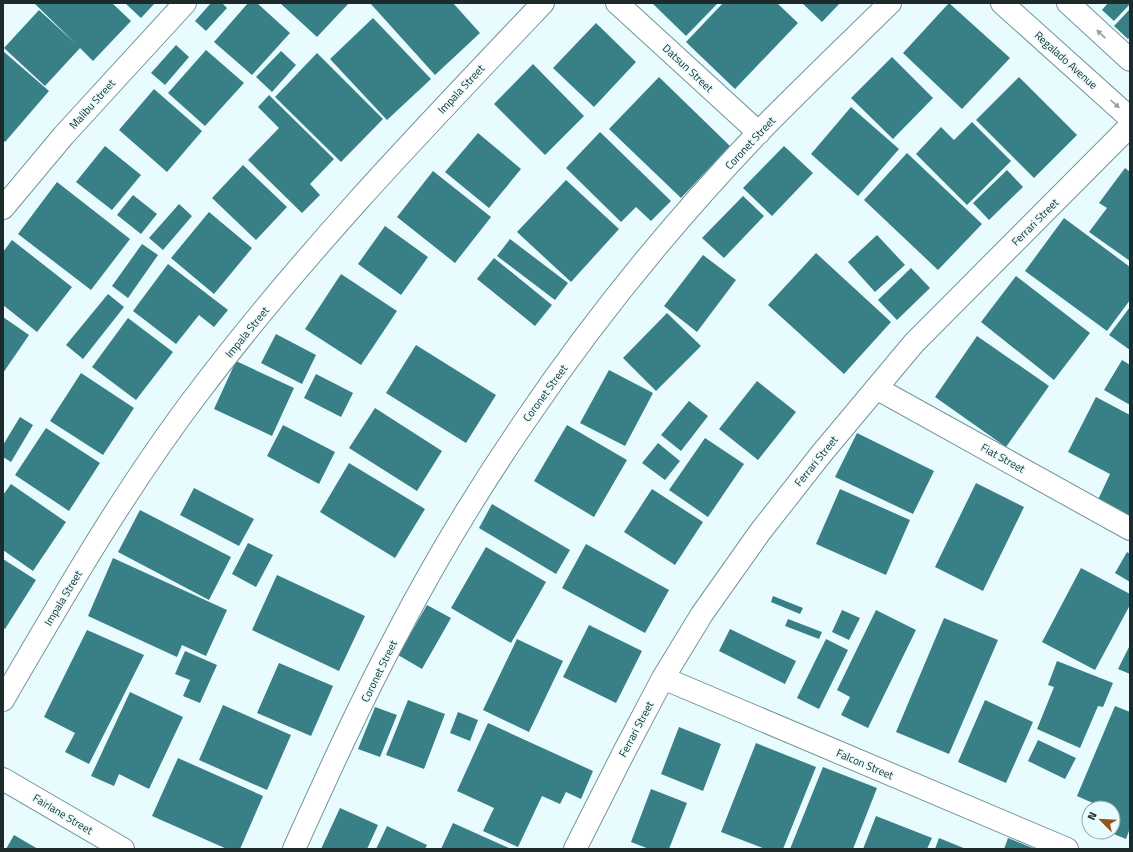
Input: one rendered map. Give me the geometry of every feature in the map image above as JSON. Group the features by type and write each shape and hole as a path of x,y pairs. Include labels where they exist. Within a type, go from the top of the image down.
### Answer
{"street":[{"name":"Malibu Street","path":"3,208 64,135 186,3"},
{"name":"Impala Street","path":"3,700 75,576 145,466 198,393 258,317 329,232 415,138 543,3"},
{"name":"Datsun Street","path":"617,3 758,133"},
{"name":"Coronet Street","path":"294,849 343,742 398,631 459,524 525,420 608,308 676,225 758,133 890,3"},
{"name":"Regalado Avenue","path":"1002,3 1130,118"},
{"path":"1068,3 1130,60"},
{"name":"Ferrari Street","path":"576,849 596,805 663,678 702,614 760,532 876,388 919,338 1130,126"},
{"name":"Fiat Street","path":"876,388 1130,529"},
{"name":"Falcon Street","path":"663,678 1067,849"},
{"name":"Fairlane Street","path":"3,779 123,849"}],"building":[{"path":"34,3 112,3 131,21 93,61 80,48 45,86 4,48 39,10 76,44"},
{"path":"125,3 155,3 141,18"},
{"path":"211,3 222,3 227,8 206,31 195,21"},
{"path":"248,3 257,3 290,33 252,75 214,42"},
{"path":"280,3 349,3 317,37"},
{"path":"370,3 453,3 480,33 435,75"},
{"path":"652,3 718,3 686,36"},
{"path":"723,3 777,3 798,23 735,89 686,42"},
{"path":"802,3 840,3 822,22"},
{"path":"949,3 1010,58 962,109 903,53"},
{"path":"1108,3 1130,4 1114,21 1102,10"},
{"path":"1130,9 1130,37 1128,39 1114,26"},
{"path":"373,18 431,79 387,120 330,59"},
{"path":"596,23 636,62 594,107 553,68"},
{"path":"176,45 189,57 165,85 151,73"},
{"path":"206,50 244,83 205,126 168,93"},
{"path":"3,51 49,91 5,142 3,140"},
{"path":"281,51 296,65 272,92 256,77"},
{"path":"317,53 383,119 341,162 275,97"},
{"path":"892,57 933,98 893,139 851,98"},
{"path":"533,64 584,116 545,155 494,104"},
{"path":"659,77 730,146 681,198 609,129"},
{"path":"1019,77 1077,135 1034,178 976,120"},
{"path":"154,89 202,131 167,172 119,130"},
{"path":"269,95 334,159 310,184 320,195 302,213 248,160 279,128 258,107"},
{"path":"851,107 899,149 858,196 811,154"},
{"path":"972,122 1011,161 967,205 916,154 941,127 954,140"},
{"path":"600,132 671,201 651,221 636,207 621,222 566,168"},
{"path":"478,133 521,169 489,208 445,172"},
{"path":"105,146 141,175 112,210 76,182"},
{"path":"784,146 813,173 772,216 743,188"},
{"path":"907,153 982,224 938,270 864,200"},
{"path":"243,165 287,207 256,240 212,198"},
{"path":"1125,168 1130,172 1130,261 1089,232 1107,208 1099,203"},
{"path":"1007,170 1023,187 989,220 973,203"},
{"path":"433,171 491,217 455,263 397,217"},
{"path":"566,180 619,229 571,282 517,232"},
{"path":"57,182 130,239 91,290 18,234"},
{"path":"133,195 157,214 141,234 117,215"},
{"path":"743,196 764,216 724,258 702,238"},
{"path":"179,204 192,216 163,250 149,238"},
{"path":"209,212 252,248 214,294 171,258"},
{"path":"1064,218 1130,267 1130,300 1107,331 1025,271"},
{"path":"385,226 428,257 401,295 358,264"},
{"path":"877,235 905,265 875,292 848,262"},
{"path":"510,239 568,283 555,300 497,256"},
{"path":"12,240 72,287 37,332 3,305 3,252"},
{"path":"142,244 158,255 128,298 112,286"},
{"path":"816,253 891,322 844,374 768,305"},
{"path":"703,255 736,280 697,332 664,306"},
{"path":"494,258 552,305 535,326 477,279"},
{"path":"168,264 228,310 214,327 199,315 176,344 133,311"},
{"path":"911,268 930,288 897,320 878,300"},
{"path":"341,274 397,311 361,365 305,329"},
{"path":"1016,276 1090,333 1054,380 981,322"},
{"path":"108,294 124,307 83,359 66,345"},
{"path":"1130,307 1130,350 1109,335"},
{"path":"667,313 701,346 656,391 623,358"},
{"path":"3,317 29,335 3,373"},
{"path":"128,318 173,352 136,400 92,367"},
{"path":"276,334 316,355 302,384 261,363"},
{"path":"977,336 1049,386 1006,447 935,397"},
{"path":"416,345 496,395 466,443 386,393"},
{"path":"1122,360 1130,365 1130,405 1104,390"},
{"path":"236,361 294,388 272,436 214,409"},
{"path":"609,370 653,393 625,446 580,423"},
{"path":"81,373 134,408 103,455 50,421"},
{"path":"316,374 353,393 341,417 304,398"},
{"path":"757,381 796,412 758,460 719,429"},
{"path":"1096,397 1130,415 1130,520 1096,504 1110,474 1068,452"},
{"path":"689,401 708,416 681,451 661,435"},
{"path":"375,408 442,451 417,491 349,448"},
{"path":"20,417 33,425 11,462 3,457 3,445"},
{"path":"283,425 335,452 319,484 267,456"},
{"path":"567,425 627,460 594,517 534,481"},
{"path":"46,428 100,463 69,511 15,475"},
{"path":"857,433 934,471 913,514 835,477"},
{"path":"705,438 744,464 708,517 669,490"},
{"path":"658,443 680,461 665,480 642,463"},
{"path":"349,463 425,509 395,558 320,512"},
{"path":"976,483 1024,507 983,591 935,567"},
{"path":"11,484 66,522 33,571 3,550 3,495"},
{"path":"194,488 254,519 239,546 180,515"},
{"path":"652,489 703,522 675,565 624,532"},
{"path":"840,489 910,520 886,575 816,544"},
{"path":"492,504 570,550 556,574 479,528"},
{"path":"140,510 231,557 209,600 118,552"},
{"path":"248,543 273,555 256,587 232,574"},
{"path":"586,544 669,590 645,633 562,588"},
{"path":"486,547 546,582 511,643 451,608"},
{"path":"1127,552 1130,554 1130,582 1115,573"},
{"path":"113,558 227,610 206,656 182,645 177,657 88,616"},
{"path":"3,559 36,580 5,629 3,628"},
{"path":"1081,568 1130,594 1130,605 1095,670 1042,642"},
{"path":"277,575 365,616 339,671 252,630"},
{"path":"773,596 803,608 800,614 771,602"},
{"path":"427,605 451,618 422,669 398,655"},
{"path":"842,610 860,618 849,640 832,632"},
{"path":"876,610 916,630 868,728 841,715 850,697 837,690"},
{"path":"944,618 998,640 949,754 896,732"},
{"path":"788,619 822,632 819,639 785,626"},
{"path":"589,625 642,651 616,703 563,677"},
{"path":"730,629 796,661 785,684 719,651"},
{"path":"87,630 144,655 89,764 65,752 75,733 44,717"},
{"path":"517,639 563,661 529,732 483,710"},
{"path":"826,639 848,650 819,709 797,698"},
{"path":"1130,645 1130,674 1118,669"},
{"path":"185,651 217,665 200,703 183,696 190,680 175,674"},
{"path":"1057,661 1113,683 1103,707 1098,706 1080,748 1037,729 1054,687 1048,685"},
{"path":"279,663 333,686 311,736 257,713"},
{"path":"130,692 183,717 149,789 119,774 114,786 91,776"},
{"path":"408,700 445,714 424,769 386,755"},
{"path":"985,700 1033,722 1006,783 958,762"},
{"path":"223,705 291,735 267,790 199,760"},
{"path":"1115,706 1130,712 1130,828 1126,839 1121,837 1121,800 1086,800 1077,796"},
{"path":"375,707 397,715 380,757 358,749"},
{"path":"458,712 478,720 470,741 450,733"},
{"path":"488,723 593,771 581,799 566,792 560,804 542,796 518,847 483,831 494,808 457,791"},
{"path":"679,727 721,744 703,791 661,774"},
{"path":"1038,740 1076,758 1065,779 1028,761"},
{"path":"756,743 816,767 783,849 765,849 721,832"},
{"path":"178,758 263,796 240,849 227,849 152,816"},
{"path":"823,767 877,788 853,849 790,849"},
{"path":"651,789 687,803 669,849 649,849 631,842"},
{"path":"340,808 378,825 367,849 321,849"},
{"path":"876,816 932,838 927,849 863,849"},
{"path":"453,823 511,849 441,849"},
{"path":"387,826 427,845 425,849 376,849"},
{"path":"14,835 38,849 6,849"},
{"path":"939,838 966,849 935,849"},
{"path":"1008,838 1035,849 1004,849"}]}
